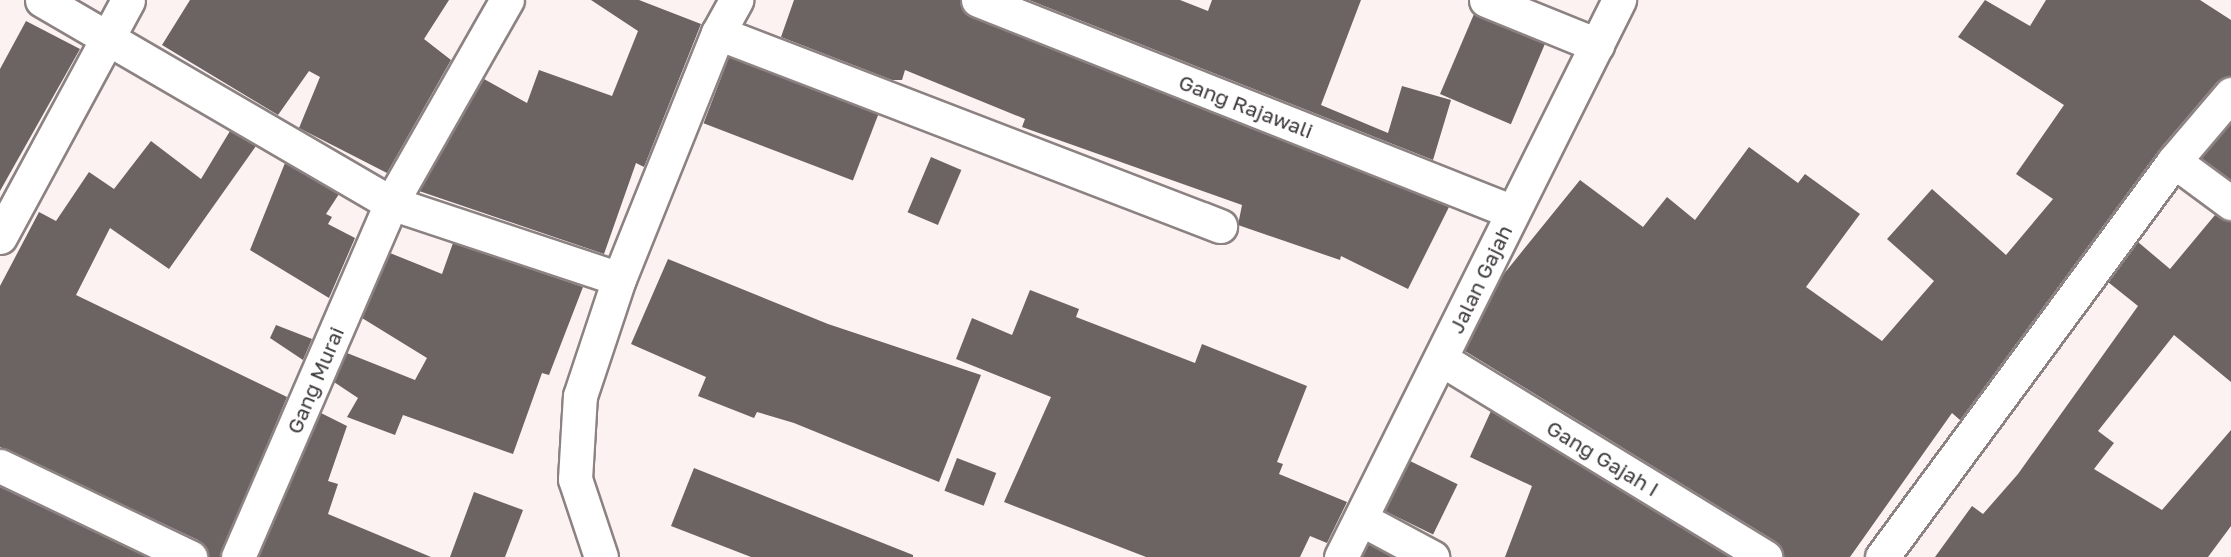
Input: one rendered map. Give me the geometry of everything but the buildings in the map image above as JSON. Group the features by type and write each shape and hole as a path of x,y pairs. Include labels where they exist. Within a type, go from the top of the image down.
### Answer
{"street":[{"path":"42,0 108,36 391,203 619,279"},
{"path":"0,237 128,0"},
{"name":"Gang Murai","path":"238,557 391,203 507,0"},
{"path":"601,557 580,506 573,459 580,396 619,279 718,33 736,0"},
{"name":"Gang Rajawali","path":"978,0 1513,212"},
{"path":"1486,0 1597,45"},
{"name":"Jalan Gajah","path":"1341,557 1619,0"},
{"path":"718,33 1220,226"},
{"path":"1882,557 2174,161 2231,94"},
{"path":"2174,161 2231,202"},
{"name":"Gang Gajah I","path":"1441,359 1766,557"},
{"path":"0,466 190,557"},
{"path":"1361,519 1432,557"}]}
